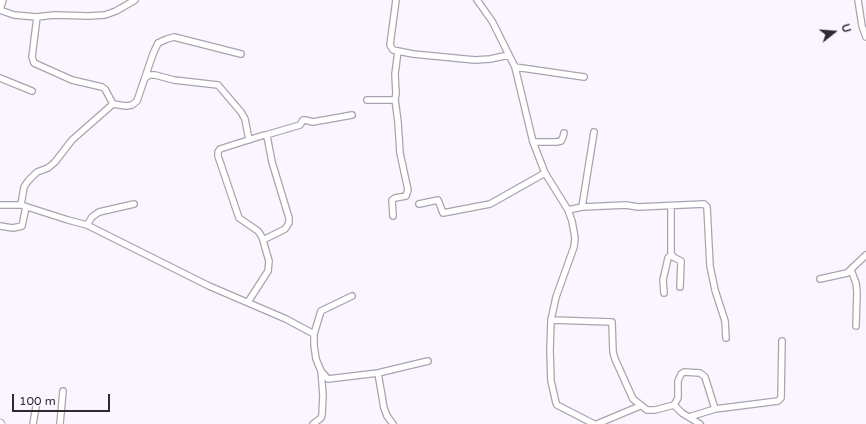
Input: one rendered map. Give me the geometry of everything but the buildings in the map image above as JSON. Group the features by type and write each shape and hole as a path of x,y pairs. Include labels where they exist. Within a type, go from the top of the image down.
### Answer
{"street":[{"path":"3,0 0,10 14,15 37,17 54,15 105,15 116,11 135,0"},
{"path":"396,0 390,45 393,50 413,54 476,60 509,56"},
{"path":"478,0 492,21 515,67 533,142 545,172 568,210 572,222 575,238 574,247 556,297 551,320 550,365 551,381 556,403 559,406 596,424 640,406"},
{"path":"858,0 862,26 866,37"},
{"path":"37,17 32,57 34,63 72,80 102,87 113,104"},
{"path":"113,104 126,106 132,105 136,101 158,43 167,39 174,37 241,54"},
{"path":"393,216 392,200 406,196 408,190 400,153 395,99 395,74 398,51"},
{"path":"515,67 584,77"},
{"path":"145,78 149,75 155,74 174,80 218,85 242,112 245,119 249,140"},
{"path":"0,78 32,91"},
{"path":"367,100 395,99"},
{"path":"0,226 13,228 22,226 24,187 28,181 38,172 48,168 55,162 72,140 113,104"},
{"path":"248,302 268,271 269,266 263,240 258,231 239,218 218,156 218,152 220,149 300,125 303,120 313,122 352,115"},
{"path":"582,207 594,132"},
{"path":"533,142 556,142 561,140 564,133"},
{"path":"263,240 288,227 289,223 289,215 272,162 266,135"},
{"path":"419,204 438,200 443,213 490,204 545,172"},
{"path":"87,224 96,213 134,204"},
{"path":"568,210 582,207 626,205 638,207 704,204 707,207 710,266 715,290 725,321 726,338"},
{"path":"0,205 23,206 87,224 209,286 286,319 314,334"},
{"path":"664,293 663,280 668,258 672,255 671,206"},
{"path":"672,255 681,261 680,287"},
{"path":"820,279 847,273 866,255"},
{"path":"851,270 856,283 857,292 856,326"},
{"path":"313,424 321,418 322,415 323,395 321,371 315,352 314,334 321,311 352,296"},
{"path":"551,320 612,322 613,352 615,359 629,392 640,406 651,411 674,405 678,398 678,381 680,374 684,372 703,374 715,409"},
{"path":"689,417 715,409 778,401 781,398 782,341"},
{"path":"321,371 328,379 333,379 378,373 428,361"},
{"path":"378,373 384,408 391,423"},
{"path":"60,424 63,391"},
{"path":"33,424 37,401"},
{"path":"674,405 682,413 700,424"}]}
